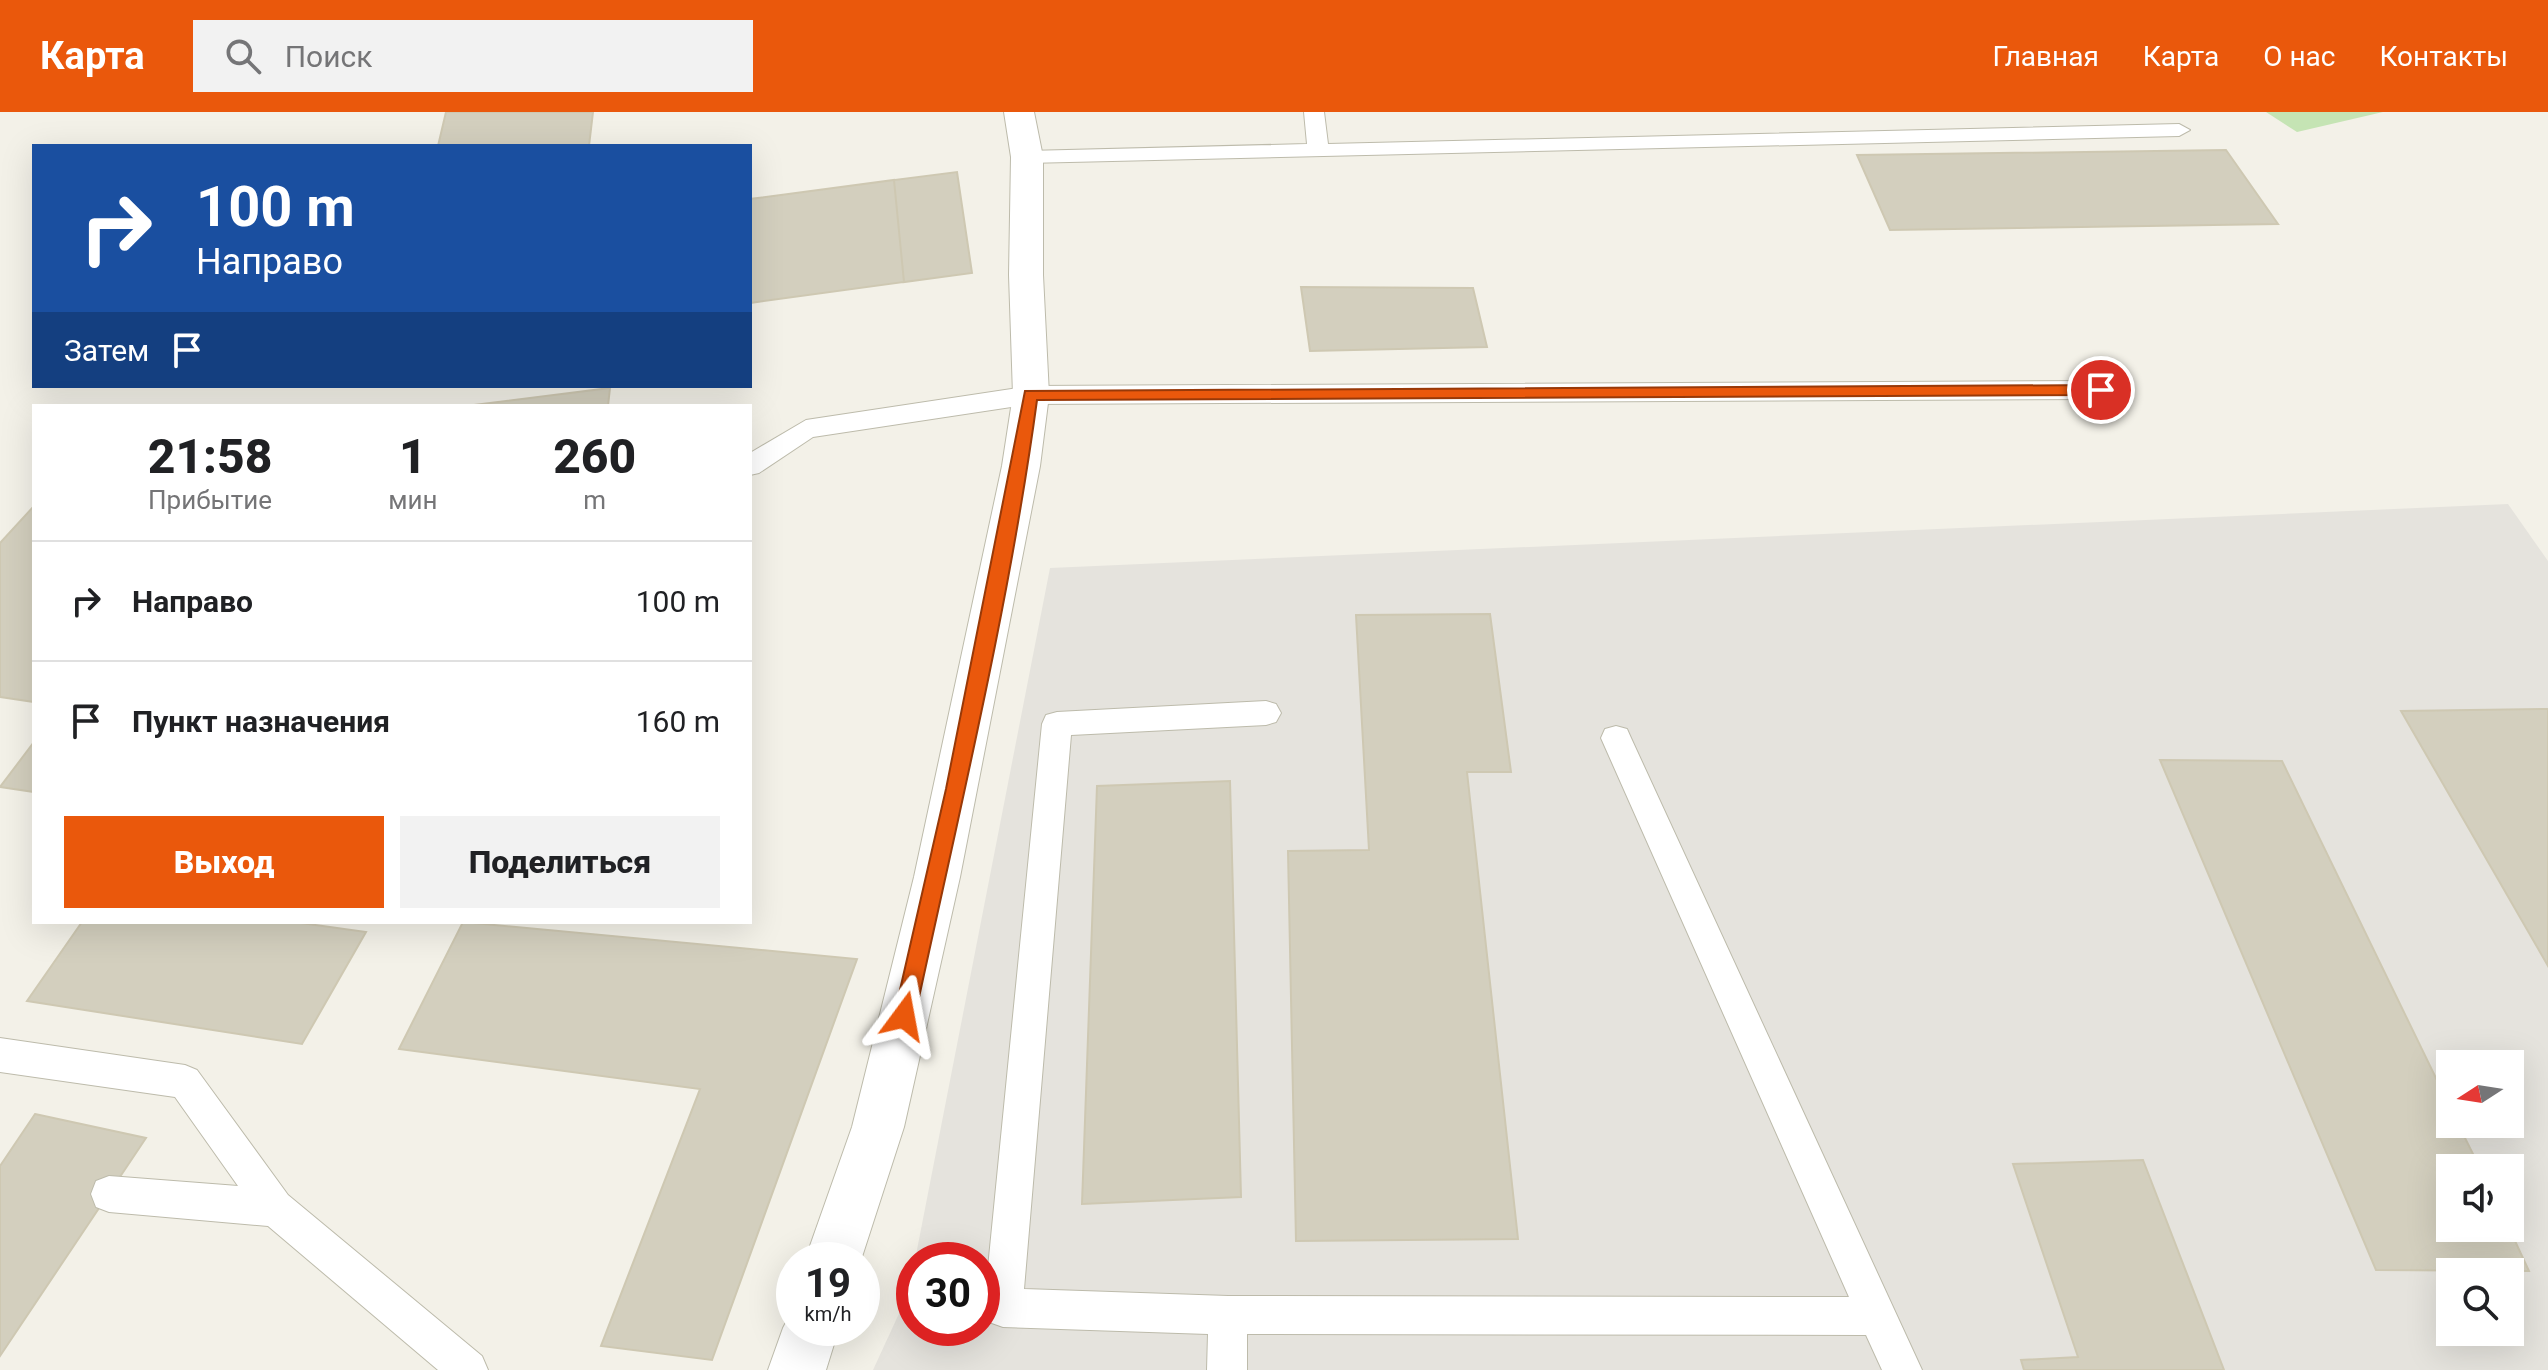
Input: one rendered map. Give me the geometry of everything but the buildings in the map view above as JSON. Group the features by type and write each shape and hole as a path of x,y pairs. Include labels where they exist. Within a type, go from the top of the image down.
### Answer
{"street":[{"path":"839,1242 878,1127 937,877 1021,466 1031,395 1026,275 1027,157 1019,112"},
{"path":"797,1370 805,1346"}],"lane":[{"path":"1314,112 1318,151"},
{"path":"1027,157 2179,130"},
{"path":"752,465 806,429 1031,395 2101,390"},
{"path":"1266,713 1057,724 1003,1308 1228,1315 1877,1316"},
{"path":"1616,738 1902,1370"},
{"path":"0,1055 185,1082 275,1208 468,1370"},
{"path":"109,1194 275,1208"},
{"path":"1227,1370 1228,1315"}],"shaded area":[{"path":"2508,504 2548,561 2548,1370 873,1370 896,1320 896,1346 1000,1346 1000,1242 919,1242 1050,568"}],"green space":[{"path":"2266,112 2383,112 2297,132"}],"route":[{"path":"904,1016 955,789 1021,466 1031,395 2101,390"}]}
